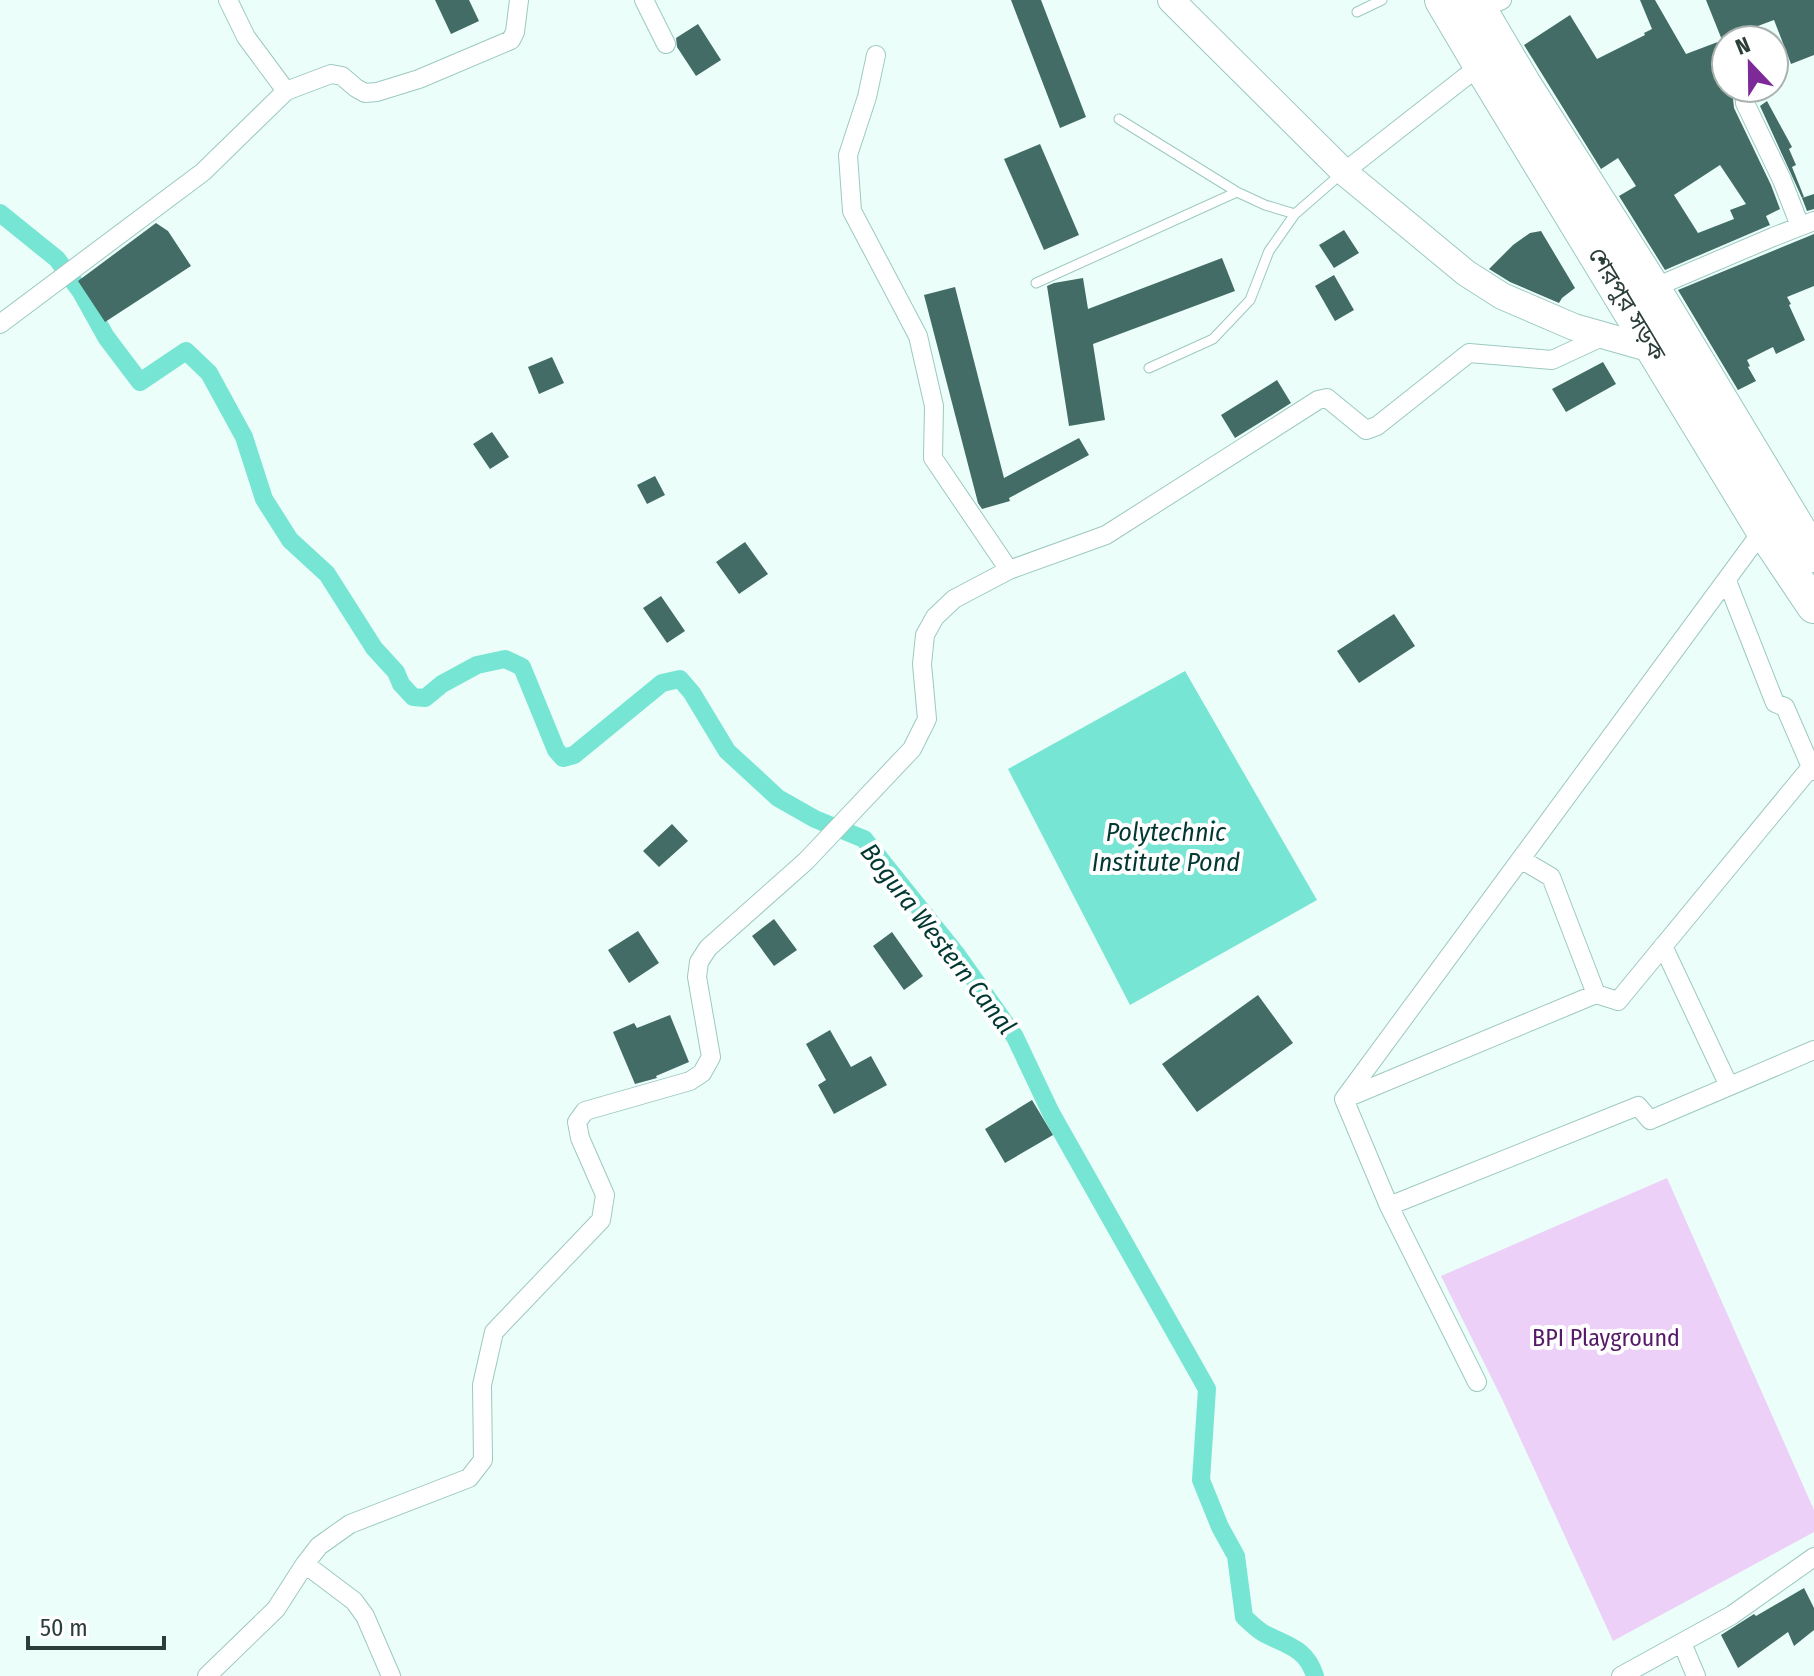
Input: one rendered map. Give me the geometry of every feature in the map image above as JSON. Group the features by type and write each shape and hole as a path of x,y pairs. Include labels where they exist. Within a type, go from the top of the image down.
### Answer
{"highway":[{"name":"শেরপুর সড়ক","path":"1442,0 1763,530 1814,606"},
{"name":"শেরপুর সড়ক","path":"1485,3 1523,83 1653,288 1813,551"}],"street":[{"path":"228,0 246,37 286,91"},
{"path":"0,324 203,172 286,91 331,74 342,76 365,93 419,79 511,40 519,0"},
{"path":"644,0 666,44"},
{"path":"1171,0 1344,172 1466,273 1502,296 1574,327 1655,350"},
{"path":"876,55 867,97 848,155 852,211 918,336 934,406 933,458 1009,570"},
{"path":"1344,172 1481,66"},
{"path":"1653,288 1807,223 1782,180 1745,104"},
{"path":"207,1676 276,1609 319,1546 350,1524 469,1478 483,1460 482,1385 494,1332 601,1220 605,1195 580,1138 577,1122 585,1111 690,1081 702,1073 711,1057 697,977 699,962 708,948 806,861 912,749 927,719 922,664 925,635 935,617 954,599 1009,570 1106,535 1318,400 1327,398 1366,430 1377,426 1469,353 1552,360 1604,336"},
{"path":"1344,1099 1763,530"},
{"path":"1344,1099 1596,994 1618,1001 1813,767 1785,707 1775,703 1727,581"},
{"path":"1522,860 1551,877 1596,994"},
{"path":"1663,946 1729,1086"},
{"path":"1389,1206 1638,1106 1650,1120 1814,1050"},
{"path":"1344,1099 1389,1206 1477,1382"},
{"path":"1621,1676 1732,1615 1814,1557"},
{"path":"305,1564 354,1601 365,1616 391,1676"},
{"path":"1682,1643 1696,1676"}],"lane":[{"path":"1357,12 1382,0"},
{"path":"1119,119 1237,192 1295,214"},
{"path":"1149,368 1213,339 1250,300 1269,251 1295,214 1344,172"},
{"path":"1036,283 1237,192"}],"green space":[{"name":"BPI Playground","path":"1667,1178 1814,1510 1814,1532 1613,1641 1503,1401 1441,1276"}],"water":[{"name":"Polytechnic Institute Pond","path":"1185,671 1317,900 1130,1005 1008,769"}],"building":[{"path":"435,0 469,0 479,21 451,34"},
{"path":"1011,0 1041,0 1086,117 1060,128"},
{"path":"1640,0 1655,0 1686,54 1710,45 1710,104 1734,104 1780,209 1766,216 1770,225 1665,270 1619,196 1636,186 1618,158 1601,169 1524,45 1570,15 1597,59 1652,29","holes":["1720,165 1746,204 1730,210 1734,219 1698,233 1674,195"]},
{"path":"1706,0 1814,0 1814,55 1791,64 1790,24 1776,24 1774,20 1763,24 1716,24"},
{"path":"698,24 721,60 696,76 677,47 676,38"},
{"path":"1769,104 1792,147 1789,149 1796,165 1792,167 1802,198 1760,106"},
{"path":"1040,144 1079,235 1044,250 1004,159"},
{"path":"1814,194 1814,209 1807,211 1802,198"},
{"path":"156,223 168,231 191,266 105,322 78,281"},
{"path":"1344,230 1359,253 1334,268 1319,245"},
{"path":"1541,231 1575,288 1559,303 1510,282 1489,269 1513,245 1530,233"},
{"path":"1814,234 1814,286 1787,297 1805,340 1776,354 1773,347 1747,360 1756,381 1738,390 1678,290"},
{"path":"1222,258 1235,291 1093,344 1105,420 1069,426 1047,286 1083,278 1088,309"},
{"path":"1334,275 1354,310 1335,321 1315,286"},
{"path":"955,287 1004,478 1079,438 1089,455 1009,498 1010,501 982,509 924,295"},
{"path":"552,357 564,383 539,394 528,367"},
{"path":"1603,362 1616,384 1566,412 1552,389"},
{"path":"1277,380 1291,403 1235,438 1221,415"},
{"path":"492,432 509,457 490,469 473,444"},
{"path":"655,476 665,495 647,504 637,485"},
{"path":"745,542 768,574 739,594 716,562"},
{"path":"661,596 685,631 667,643 643,608"},
{"path":"1394,614 1415,646 1359,683 1337,651"},
{"path":"672,824 688,841 659,867 643,851"},
{"path":"774,919 797,950 774,966 752,936"},
{"path":"638,931 659,963 629,983 608,950"},
{"path":"892,932 923,976 904,990 873,946"},
{"path":"1258,995 1293,1043 1197,1112 1162,1064"},
{"path":"670,1015 689,1062 657,1078 635,1084 613,1032 634,1023 637,1028"},
{"path":"830,1030 851,1067 871,1056 887,1085 834,1114 818,1085 826,1080 806,1044"},
{"path":"1032,1100 1053,1135 1005,1163 985,1129"},
{"path":"1804,1588 1814,1608 1814,1630 1794,1646 1788,1632 1738,1668 1721,1635"}],"waterway":[{"name":"Bogura Western Canal","path":"0,213 57,259 81,292 106,337 140,382 186,351 209,373 244,437 264,499 290,540 327,574 374,648 413,697 425,698 442,684 477,665 505,659 522,667 556,750 563,758 574,755 662,683 680,679 727,751 778,798 815,819 864,839 957,955 1015,1037 1051,1113 1207,1389 1201,1480 1220,1527 1236,1556 1244,1617 1262,1632 1301,1654 1315,1676"}]}
